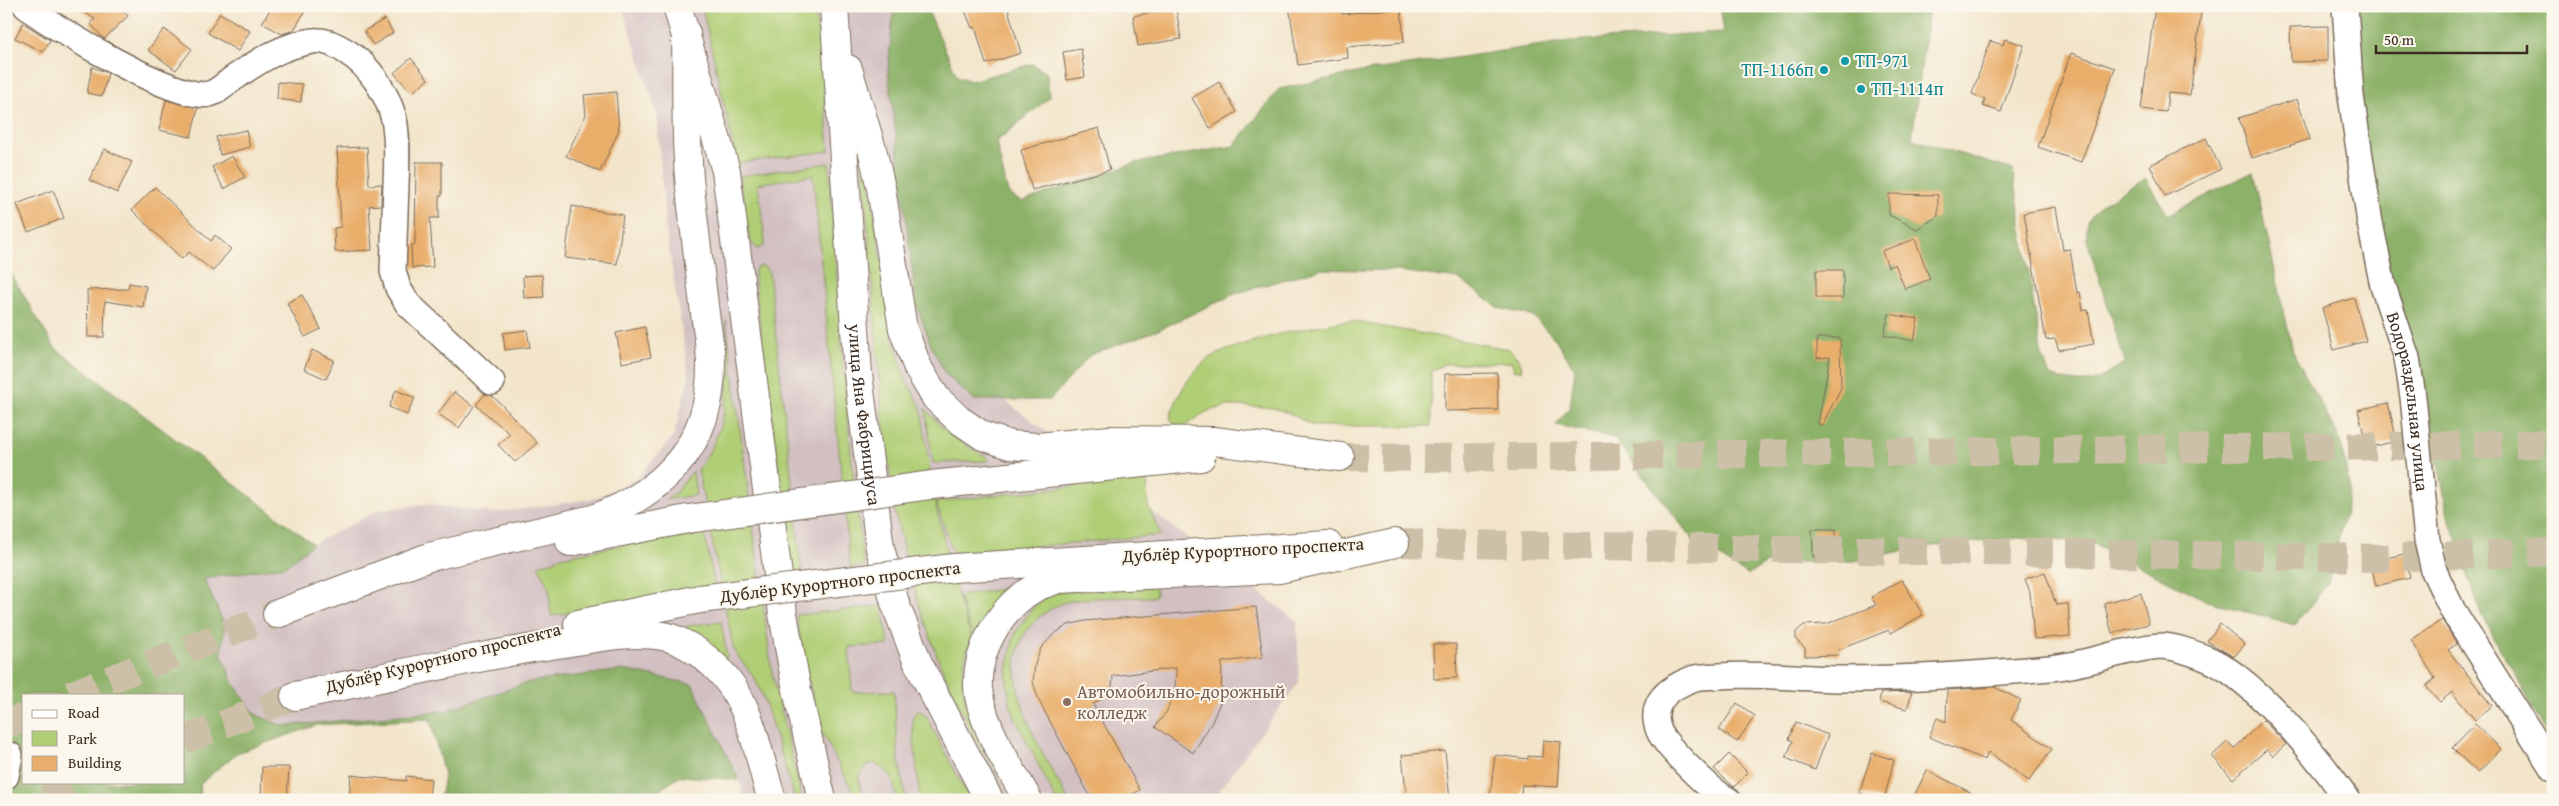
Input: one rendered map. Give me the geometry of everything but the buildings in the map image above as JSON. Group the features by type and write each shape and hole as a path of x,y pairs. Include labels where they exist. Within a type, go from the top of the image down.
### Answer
{"main road":[{"path":"677,6 726,171 783,614 797,690 822,800"},
{"path":"686,33 688,176 711,364 706,411 691,446 666,476 646,494 618,510 593,519 429,557 277,614 411,577 688,519 931,485 1208,456 1340,457 1214,441 1110,440 1037,447 1010,445 983,436 958,419 936,398 918,368 903,329 874,159 835,17"},
{"name":"улица Яна Фабрициуса","path":"835,17 842,155 858,374 880,548 895,603 918,664 989,800"},
{"name":"Дублёр Курортного проспекта","path":"772,800 739,698 725,677 709,661 686,645 665,636 639,634 599,638 495,653 296,696 485,644 700,599 953,568 1364,542 1395,542 1279,570 1058,580 1037,587 1017,602 997,623 985,645 979,667 979,695 987,721 1028,800"}],"street":[{"path":"26,6 116,62 173,88 200,94 209,94 219,89 267,56 293,45 315,40 329,43 357,58 381,88 394,121 396,162 393,271 398,288 408,304 492,382"},
{"name":"Водораздельная улица","path":"2345,6 2351,96 2370,223 2383,286 2407,358 2413,397 2427,540 2434,571 2453,611 2553,770"},
{"path":"1728,800 1675,752 1661,735 1655,721 1655,709 1662,696 1674,687 1694,678 1735,675 1844,679 2053,668 2161,646 2206,658 2246,684 2296,734 2326,769 2348,800"}],"shaded area":[{"path":"622,6 894,6 888,69 915,303 932,348 974,400 1003,399 1297,621 1299,682 1220,789 1220,800 744,800 739,780 529,682 444,711 283,726 255,714 234,684 221,653 225,626 203,579 285,566 313,544 378,510 427,504 493,513 593,499 636,479 674,436 689,376 665,224 657,114"}],"green space":[{"path":"702,6 814,6 821,52 829,151 737,163"},
{"path":"894,6 926,6 957,76 971,81 1032,64 1047,73 1049,98 996,142 1008,193 1021,202 1135,163 1234,146 1279,89 1361,72 1569,41 1724,32 1720,6 1929,6 1912,139 2013,170 2041,352 2050,376 2073,382 2090,381 2106,375 2125,362 2087,240 2087,220 2102,204 2145,178 2168,215 2253,172 2293,352 2341,442 2350,491 2328,583 2295,625 2207,601 2091,542 2019,538 1921,547 1854,561 1766,563 1748,575 1693,540 1614,438 1556,425 1570,407 1575,370 1556,340 1533,316 1499,308 1459,279 1398,271 1321,269 1237,293 1158,330 1090,355 1050,400 974,400 946,375 932,348 916,303 888,69"},
{"path":"2358,6 2553,6 2553,746 2481,614 2448,515 2425,396 2387,299 2363,136"},
{"path":"829,163 847,415 864,566 850,568 813,175 758,184 765,241 764,246 757,249 750,241 739,176"},
{"path":"867,163 892,335 906,380 921,407 935,502 958,597 972,639 965,659 963,680 966,701 980,742 1010,799 973,736 940,664 920,608 903,547 895,511 882,414 863,164"},
{"path":"6,265 54,347 313,544 285,566 204,579 225,626 221,653 234,684 255,714 283,726 444,711 529,682 623,670 692,684 739,780 681,776 662,788 652,800 440,800 444,775 430,719 317,725 237,753 200,784 201,800 6,800"},
{"path":"764,266 769,273 802,574 792,575 754,276 756,268"},
{"path":"726,321 772,673 802,800 795,800 766,705 755,679 734,651 698,470 709,452 723,416 727,380"},
{"path":"1351,321 1509,349 1520,360 1522,370 1514,371 1512,362 1444,364 1431,371 1431,426 1313,426 1289,413 1273,408 1247,406 1228,406 1208,411 1181,428 1175,425 1170,418 1176,402 1188,381 1204,362 1215,355 1274,336"},
{"path":"925,408 946,430 969,448 988,457 988,461 933,463"},
{"path":"693,471 696,495 665,500 676,492"},
{"path":"1147,478 1148,506 1161,535 953,554 936,502"},
{"path":"704,533 715,586 551,616 549,588 538,565 556,561 556,558 647,540"},
{"path":"1156,587 1156,595 1152,597 1091,598 1061,604 1047,611 1035,621 1021,641 1016,663 1018,686 1024,711 1034,735 1068,800 1056,800 1016,720 1010,704 1006,676 1014,635 1033,607 1055,592"},
{"path":"1007,588 1012,589 990,610 973,638 959,596"},
{"path":"882,606 889,645 849,647 852,692 894,691 898,756 906,800 897,800 891,775 874,763 867,765 858,777 864,800 857,800 822,732 807,674 796,615"},
{"path":"721,621 726,659 684,629 688,626"},
{"path":"918,711 925,714 970,800 920,800 912,722 914,714"}],"tunnel":[{"path":"1340,457 1426,458 2553,444"},
{"path":"1395,543 2383,558 2553,552"},
{"path":"73,694 277,614"},
{"path":"185,740 295,696"},
{"path":"6,725 22,717"},
{"path":"46,800 78,784"}],"place":[{"name":"ТП-971","path":"1845,61"},
{"name":"ТП-1166п","path":"1824,70"},
{"name":"ТП-1114п","path":"1861,89"},
{"name":"Автомобильно-дорожный колледж","path":"1067,702"}]}
